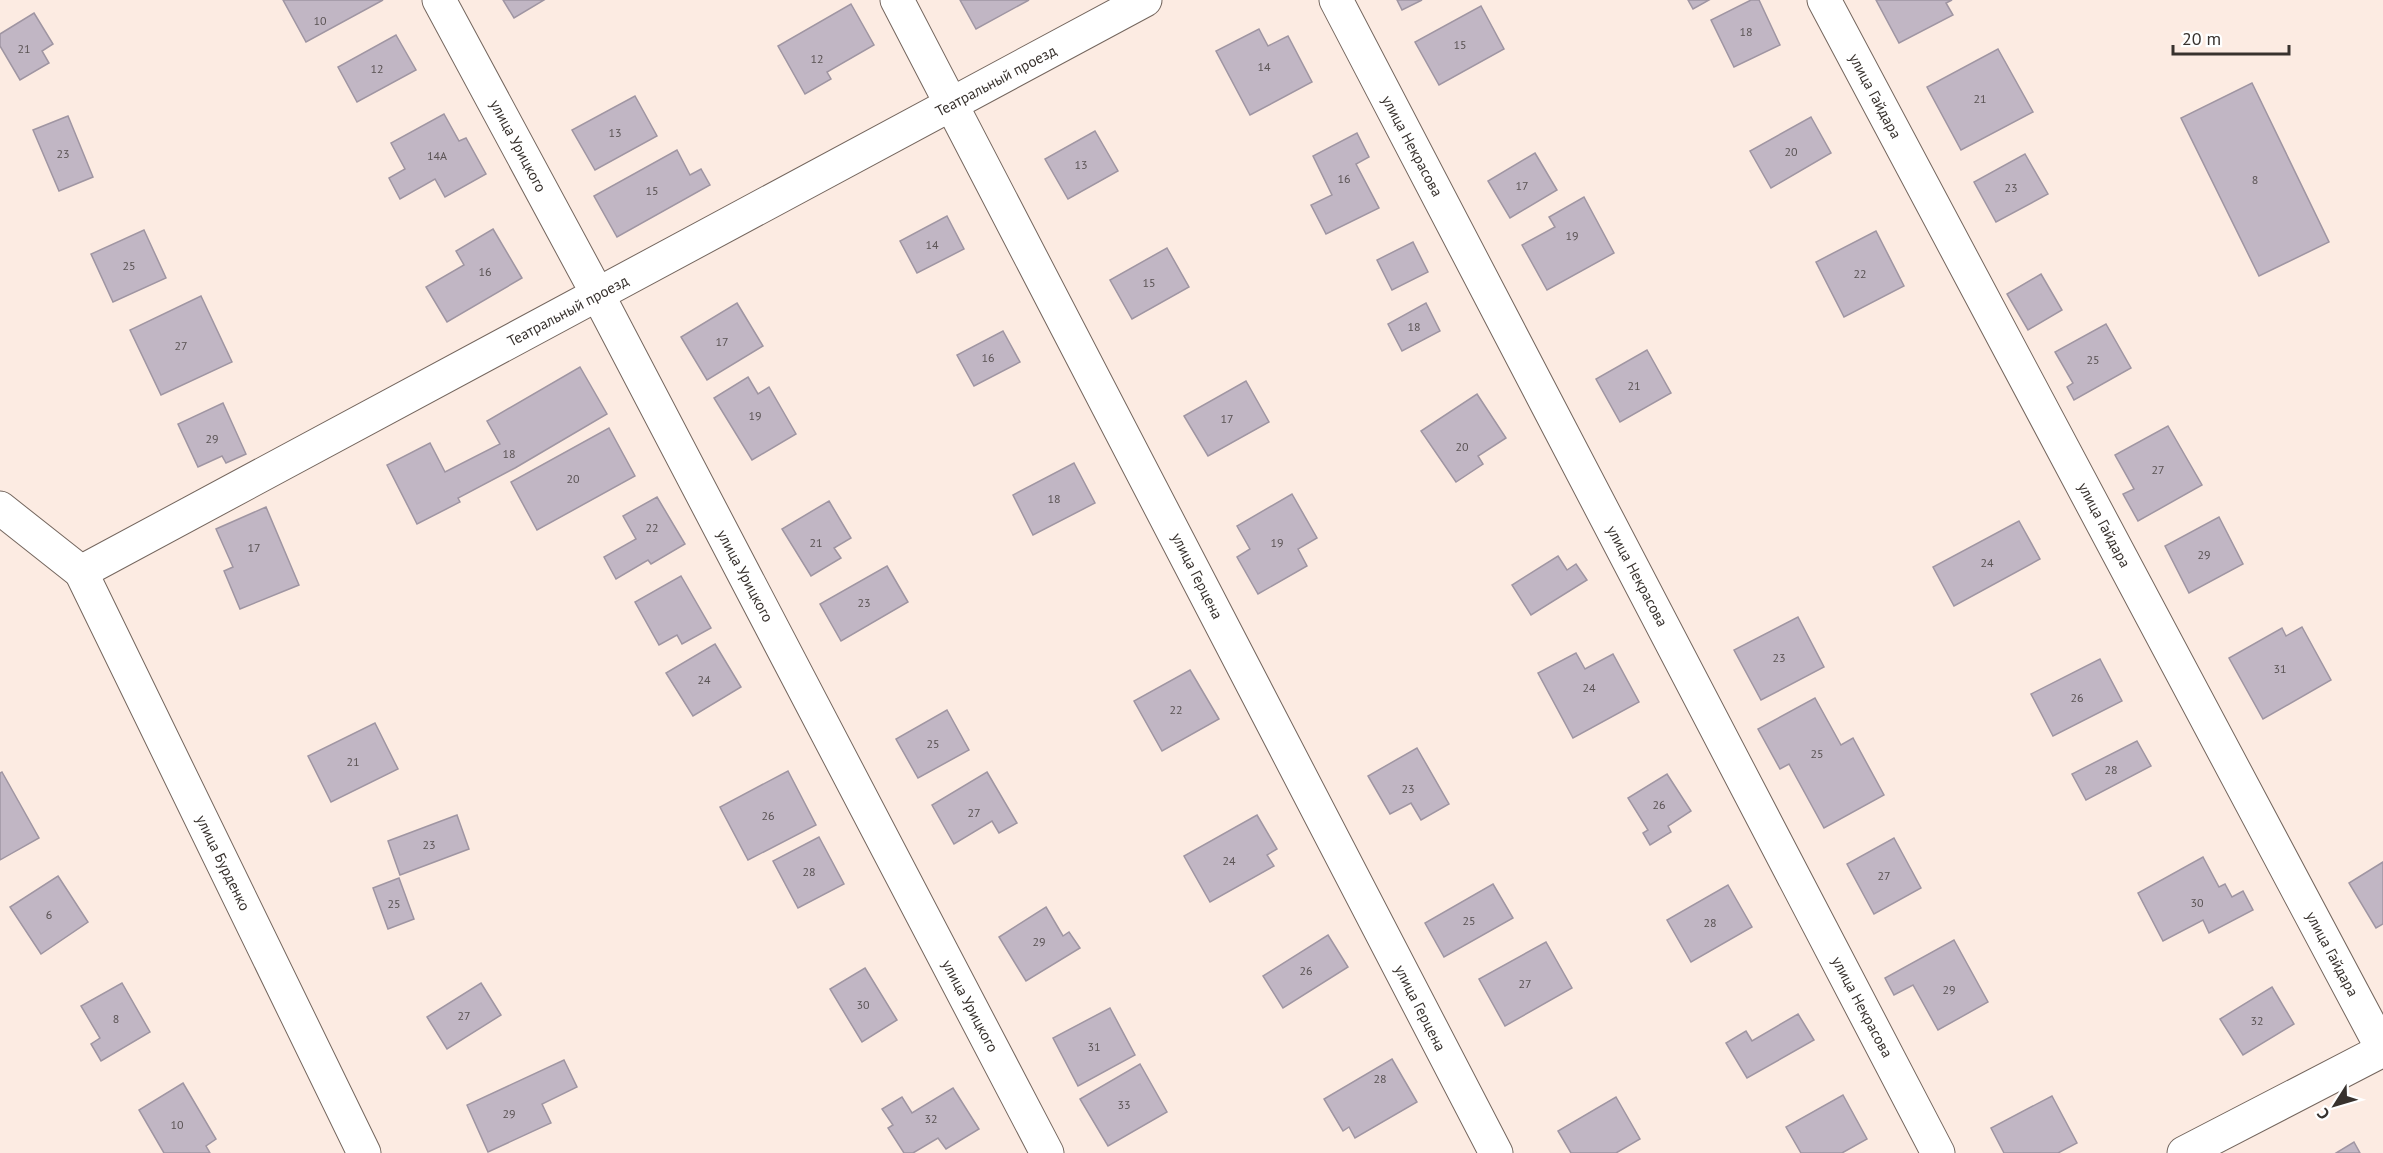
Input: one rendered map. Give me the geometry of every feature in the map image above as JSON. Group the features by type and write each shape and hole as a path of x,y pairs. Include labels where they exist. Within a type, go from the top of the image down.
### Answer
{"street":[{"name":"улица Урицкого","path":"439,0 598,295 1047,1153"},
{"name":"улица Герцена","path":"897,0 1496,1153"},
{"name":"Театральный проезд","path":"81,572 1145,0"},
{"name":"улица Некрасова","path":"1335,0 1938,1153"},
{"name":"улица Гайдара","path":"1824,0 2383,1050"},
{"path":"0,508 81,572"},
{"name":"улица Бурденко","path":"81,572 364,1153"},
{"path":"2184,1153 2383,1050"}],"building":[{"path":"283,0 383,0 306,42"},
{"path":"503,0 544,0 514,18"},
{"path":"960,0 1029,0 976,29"},
{"path":"1397,0 1422,0 1402,10"},
{"path":"1688,0 1709,0 1693,9"},
{"path":"1751,0 1759,0 1780,45 1734,67 1711,20"},
{"path":"1876,0 1952,0 1946,3 1953,15 1899,43"},
{"path":"851,4 874,45 827,72 831,79 805,94 778,46"},
{"path":"1481,6 1504,49 1439,85 1415,42"},
{"path":"34,13 53,44 42,51 49,63 20,80 0,46 0,34"},
{"path":"1259,29 1268,46 1288,36 1312,82 1250,115 1216,51"},
{"path":"396,35 416,70 357,102 338,67"},
{"path":"1998,49 2033,112 1961,150 1927,87"},
{"path":"2252,83 2329,242 2259,276 2181,118"},
{"path":"635,96 657,136 595,170 572,130"},
{"path":"444,114 459,141 466,138 486,174 445,197 435,179 400,199 389,178 405,169 391,143"},
{"path":"68,116 93,177 59,191 33,130"},
{"path":"1811,117 1831,153 1771,188 1750,151"},
{"path":"1095,131 1118,171 1068,199 1045,159"},
{"path":"1357,133 1369,157 1356,164 1379,208 1326,234 1311,205 1332,195 1313,156"},
{"path":"677,150 690,175 701,169 710,185 617,237 594,196"},
{"path":"1535,153 1557,190 1510,218 1488,181"},
{"path":"2025,154 2048,194 1996,222 1974,182"},
{"path":"1584,197 1614,253 1547,290 1522,245 1555,227 1549,217"},
{"path":"947,216 964,249 917,273 900,241"},
{"path":"493,229 522,278 447,322 426,287 464,265 456,251"},
{"path":"144,230 166,278 113,302 91,254"},
{"path":"1876,231 1904,286 1844,317 1816,262"},
{"path":"1413,242 1428,272 1392,290 1377,260"},
{"path":"1167,248 1189,287 1132,319 1110,280"},
{"path":"2041,274 2062,310 2028,330 2007,294"},
{"path":"201,296 232,362 161,395 130,330"},
{"path":"737,303 763,346 707,380 681,337"},
{"path":"1426,303 1440,331 1402,351 1388,324"},
{"path":"2106,324 2131,368 2074,400 2067,387 2073,383 2055,352"},
{"path":"1003,331 1020,362 974,386 957,355"},
{"path":"1647,350 1671,393 1620,422 1596,379"},
{"path":"580,367 607,414 515,468 458,498 460,502 417,524 387,465 430,443 445,472 500,444 487,421"},
{"path":"748,377 758,394 769,387 796,434 752,460 714,398"},
{"path":"1246,381 1269,422 1208,456 1184,416"},
{"path":"1477,394 1506,438 1478,456 1483,464 1456,482 1421,431"},
{"path":"223,403 246,454 226,463 222,456 198,467 178,424"},
{"path":"2168,426 2202,485 2138,521 2123,494 2134,489 2115,455"},
{"path":"609,428 635,476 537,530 511,482"},
{"path":"1074,463 1095,503 1033,535 1013,495"},
{"path":"1292,494 1317,538 1298,549 1307,566 1258,594 1237,557 1250,549 1237,526"},
{"path":"657,497 685,544 651,564 648,560 616,579 604,557 636,539 623,516"},
{"path":"829,501 851,538 834,548 841,558 811,576 782,529"},
{"path":"266,507 299,585 240,609 224,571 233,567 216,529"},
{"path":"2219,517 2243,564 2189,593 2165,546"},
{"path":"2019,521 2040,559 1954,606 1933,567"},
{"path":"1558,556 1567,570 1576,564 1587,580 1531,615 1512,585"},
{"path":"887,566 908,602 841,641 820,604"},
{"path":"681,576 711,628 682,644 677,635 659,645 635,602"},
{"path":"1798,617 1824,667 1761,700 1734,650"},
{"path":"2302,627 2331,680 2263,719 2229,658 2282,628 2286,636"},
{"path":"715,644 741,687 693,716 666,673"},
{"path":"1576,653 1585,669 1613,654 1639,702 1573,738 1538,673"},
{"path":"2100,659 2122,701 2053,736 2031,694"},
{"path":"1190,670 1219,719 1162,751 1134,701"},
{"path":"1815,698 1841,745 1853,738 1884,795 1824,828 1789,764 1780,769 1758,729"},
{"path":"947,710 969,750 918,778 896,739"},
{"path":"375,723 398,769 331,802 308,756"},
{"path":"2137,741 2151,766 2086,800 2072,774"},
{"path":"1417,748 1449,804 1421,820 1411,803 1390,814 1368,776"},
{"path":"788,771 816,825 748,860 720,807"},
{"path":"2,772 39,838 0,860 0,773"},
{"path":"987,772 1017,823 999,833 992,821 954,844 932,805"},
{"path":"1667,774 1691,811 1668,826 1671,832 1650,845 1643,833 1648,830 1628,798"},
{"path":"457,815 469,849 400,875 388,841"},
{"path":"1257,815 1277,849 1267,855 1274,866 1210,902 1184,856"},
{"path":"819,837 844,884 798,908 773,861"},
{"path":"1894,838 1921,888 1874,914 1847,864"},
{"path":"2203,857 2219,887 2225,884 2232,897 2243,891 2253,910 2209,933 2203,920 2163,941 2138,893"},
{"path":"2383,862 2383,924 2376,928 2349,883"},
{"path":"58,876 88,922 41,954 10,907"},
{"path":"399,878 414,919 388,929 373,888"},
{"path":"1493,884 1513,918 1444,957 1425,923"},
{"path":"1728,885 1752,927 1691,962 1667,920"},
{"path":"1046,907 1063,936 1069,932 1080,948 1026,981 999,937"},
{"path":"1328,935 1348,967 1283,1008 1263,976"},
{"path":"1954,940 1988,1002 1938,1030 1913,985 1894,995 1885,978"},
{"path":"1546,942 1572,988 1505,1026 1479,979"},
{"path":"865,968 897,1020 862,1042 830,989"},
{"path":"122,983 150,1032 101,1061 91,1044 100,1038 81,1006"},
{"path":"481,983 501,1015 447,1049 427,1017"},
{"path":"2272,987 2294,1024 2243,1055 2220,1019"},
{"path":"1110,1008 1135,1055 1078,1086 1053,1038"},
{"path":"1798,1014 1814,1040 1747,1078 1726,1043 1746,1031 1752,1041"},
{"path":"1392,1059 1417,1102 1355,1138 1349,1127 1343,1131 1324,1099"},
{"path":"564,1060 577,1087 542,1104 551,1123 488,1152 467,1105"},
{"path":"1140,1064 1167,1112 1108,1146 1080,1099"},
{"path":"183,1083 216,1139 206,1146 210,1153 164,1153 139,1110"},
{"path":"953,1088 979,1129 946,1149 938,1138 913,1153 904,1153 888,1128 893,1125 882,1109 902,1097 912,1113"},
{"path":"1843,1095 1867,1139 1842,1153 1801,1153 1786,1127"},
{"path":"2052,1096 2077,1143 2058,1153 2004,1153 1991,1128"},
{"path":"1616,1097 1640,1139 1616,1153 1571,1153 1558,1131"},
{"path":"2354,1142 2360,1153 2336,1153"}]}
